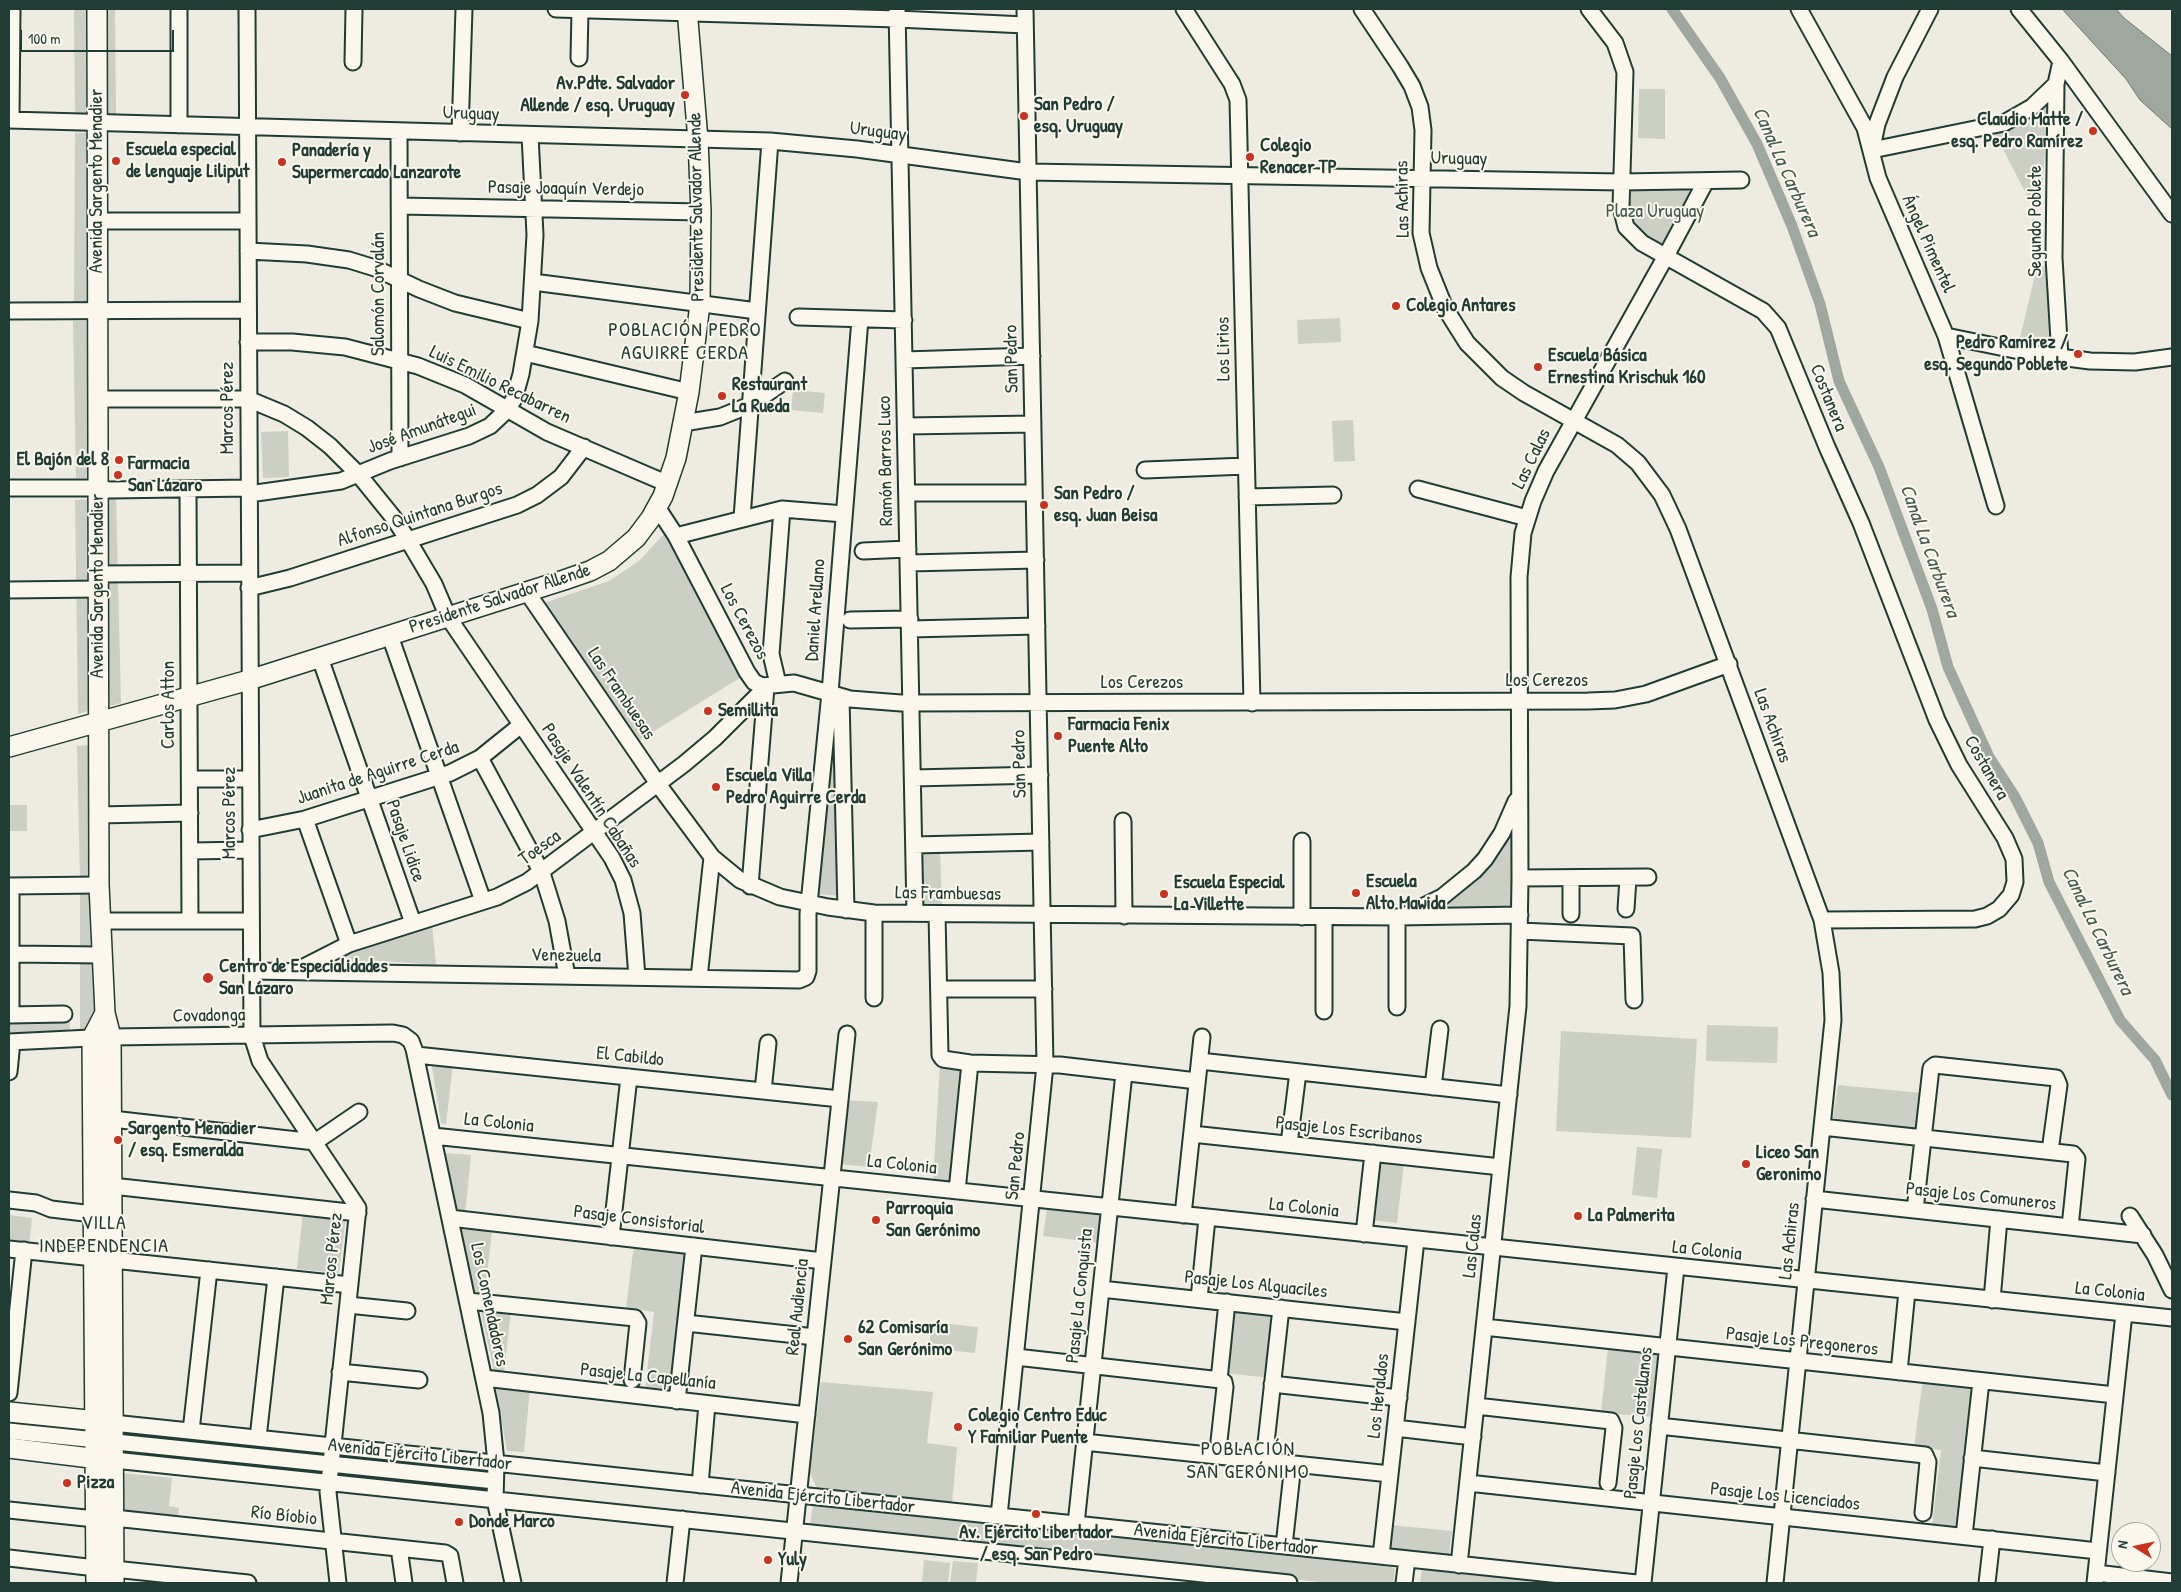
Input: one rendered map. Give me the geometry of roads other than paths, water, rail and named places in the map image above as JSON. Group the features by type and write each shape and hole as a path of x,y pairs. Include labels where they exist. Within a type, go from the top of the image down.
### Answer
{"main road":[{"name":"Avenida Sargento Menadier","path":"97,9 99,885 105,1012 111,1038 114,1442 114,1460 105,1519"},
{"name":"Presidente Salvador Allende","path":"9,747 249,680 577,576 609,561 636,538 657,507 668,484 689,392 700,304 701,212 698,140 687,11"},
{"name":"Avenida Sargento Menadier","path":"105,1012 92,1038 95,1449 105,1519 105,1576"},
{"name":"Avenida Ejército Libertador","path":"9,1412 113,1423"},
{"name":"Avenida Ejército Libertador","path":"9,1448 95,1449 114,1460"}],"street":[{"path":"10,120 12,9"},
{"path":"179,9 179,125"},
{"name":"Marcos Pérez","path":"247,9 252,1036 260,1062 356,1202 358,1213 328,1484 338,1583"},
{"path":"353,62 354,9"},
{"path":"460,133 464,9"},
{"path":"556,9 897,14 1025,25"},
{"name":"San Pedro","path":"999,1516 1045,1066 1025,9"},
{"name":"Los Lirios","path":"1184,9 1235,89 1238,106 1252,703"},
{"name":"Las Achiras","path":"1362,9 1400,66 1416,97 1423,130 1423,178 1420,221 1424,251 1439,295 1455,325 1477,355 1502,378 1524,393 1604,436 1629,454 1645,471 1662,494 1678,529 1729,664 1822,920 1831,973 1833,1020 1775,1583"},
{"name":"Costanera","path":"1589,9 1615,43 1625,72 1620,207 1626,227 1636,238 1763,311 1778,328 1827,447 1861,523 1937,720 1959,765 2004,838 2014,859 2015,882 2011,895 1999,910 1987,916 1975,918 1822,920"},
{"name":"Ángel Pimentel","path":"1799,9 1865,128 1881,186 1946,336 1996,506"},
{"path":"1930,9 1895,77 1878,124 1872,150 2004,123 2032,107 2056,84"},
{"path":"2019,9 2061,61 2172,214"},
{"path":"579,58 580,10"},
{"name":"Ramón Barros Luco","path":"897,14 915,913"},
{"name":"Segundo Poblete","path":"2060,357 2054,258 2056,84 2061,61"},
{"name":"Uruguay","path":"10,120 770,141 900,155 1028,172 1622,182 1741,180"},
{"name":"Salomón Corvalán","path":"399,132 400,458"},
{"name":"José Amunátegui","path":"9,488 248,491 320,486 359,475 400,458 480,431 497,421 508,410 516,393 530,321 535,209 530,135"},
{"path":"742,518 770,141"},
{"name":"Las Calas","path":"1459,1565 1518,1006 1520,931 1519,562 1527,518 1546,471 1706,181"},
{"name":"Pasaje Joaquín Verdejo","path":"400,206 701,212"},
{"path":"97,221 248,221"},
{"path":"248,251 336,257 376,268 455,303 530,321"},
{"path":"533,282 756,311"},
{"path":"9,312 248,310"},
{"path":"798,317 904,320"},
{"name":"Daniel Arellano","path":"810,904 835,695 844,514 860,319"},
{"path":"1946,336 2060,357 2118,362 2172,357"},
{"name":"Luis Emilio Recabarren","path":"248,342 330,345 365,351 399,360 451,378 547,432 668,484"},
{"path":"525,352 689,392"},
{"path":"904,360 1032,356"},
{"path":"683,423 720,417 750,405 785,381"},
{"path":"98,399 248,399 284,414 307,428 330,446 359,475 387,510 408,540 434,584 448,617 521,725"},
{"path":"906,426 1033,424"},
{"name":"Alfonso Quintana Burgos","path":"249,588 290,578 527,500 561,477 584,447"},
{"path":"1145,470 1246,466"},
{"name":"Carlos Atton","path":"188,489 190,921"},
{"path":"1418,489 1527,518"},
{"path":"907,492 1034,492"},
{"path":"1247,497 1333,495"},
{"name":"Los Cerezos","path":"657,507 676,536 754,682 772,685 794,683 835,695 868,701 911,703 1252,703 1588,701 1628,698 1664,688 1729,664"},
{"path":"676,536 782,509 844,514"},
{"path":"750,886 772,685 771,654 782,509"},
{"path":"863,551 908,556 1036,560"},
{"path":"9,590 188,573 249,573"},
{"name":"Las Frambuesas","path":"527,592 658,784 712,857 730,873 750,886 780,897 846,910 937,914 1302,917 1520,915"},
{"path":"850,620 910,624 1037,626"},
{"path":"390,636 483,901"},
{"name":"Pasaje Lidice","path":"320,658 413,923"},
{"name":"Toesca","path":"297,971 349,944 511,891 542,873 715,738 772,685"},
{"path":"835,695 846,910"},
{"name":"Juanita de Aguirre Cerda","path":"250,830 305,819 440,777 480,758 521,725"},
{"name":"Pasaje Valentín Cabañas","path":"521,725 612,858 627,890 635,929 637,977"},
{"path":"480,758 542,873 554,913 567,976"},
{"path":"912,778 1040,775"},
{"path":"190,779 250,779"},
{"name":"Las Calas","path":"1397,917 1412,912 1442,897 1485,860 1502,833 1520,789"},
{"path":"99,815 190,813"},
{"path":"305,819 349,944"},
{"path":"1123,822 1124,916"},
{"path":"1302,841 1302,917"},
{"path":"914,845 1041,842"},
{"path":"190,851 251,850"},
{"path":"700,978 712,857"},
{"path":"1520,878 1648,877"},
{"path":"1571,878 1571,914"},
{"path":"1626,909 1628,878"},
{"path":"64,1014 10,1015 10,886 99,885"},
{"name":"Venezuela","path":"251,971 803,979 808,971 808,918 810,904"},
{"path":"874,912 874,998"},
{"path":"937,914 940,1055 948,1061 1045,1066 1198,1081"},
{"path":"1324,917 1324,1011"},
{"path":"1397,917 1397,1007"},
{"path":"100,921 251,921"},
{"path":"1520,931 1632,936 1634,1000"},
{"path":"11,954 102,955"},
{"path":"939,989 1044,989"},
{"path":"1433,1087 1440,1028"},
{"name":"Covadonga","path":"10,1042 92,1038 393,1033 408,1038"},
{"name":"Real Audiencia","path":"789,1583 847,1034"},
{"path":"1183,1215 1202,1037"},
{"name":"Los Comendadores","path":"408,1038 413,1045 416,1055 491,1413 496,1463 495,1500 513,1583"},
{"path":"9,1072 10,1042"},
{"path":"763,1091 768,1043"},
{"name":"El Cabildo","path":"416,1055 840,1099"},
{"path":"1200,1061 1509,1096"},
{"path":"957,1191 970,1063"},
{"path":"1915,1210 1933,1066 2056,1078 2059,1085 2050,1151"},
{"path":"1290,1144 1298,1072"},
{"name":"Pasaje La Conquista","path":"1076,1524 1124,1073"},
{"path":"611,1237 629,1077"},
{"path":"112,1119 315,1142 359,1112"},
{"path":"1822,1127 2071,1153 2076,1156 2070,1227"},
{"name":"Pasaje Los Escribanos","path":"1192,1134 1501,1167"},
{"name":"La Colonia","path":"433,1136 2172,1318"},
{"path":"1364,1234 1373,1153"},
{"path":"112,1186 358,1213"},
{"name":"Pasaje Los Comuneros","path":"1814,1199 2143,1235"},
{"path":"9,1200 36,1203 51,1209 93,1214"},
{"path":"9,1210 36,1213 51,1209"},
{"name":"La Colonia","path":"2130,1216 2143,1235 2172,1290"},
{"name":"Pasaje Consistorial","path":"450,1218 823,1261"},
{"path":"1199,1299 1207,1218"},
{"path":"1992,1300 1999,1219"},
{"name":"Los Heraldos","path":"1381,1556 1416,1240"},
{"path":"676,1401 694,1246"},
{"path":"9,1248 94,1258"},
{"path":"9,1393 24,1250"},
{"path":"112,1260 350,1285"},
{"name":"Pasaje Los Castellanos","path":"1643,1583 1676,1267"},
{"path":"191,1431 209,1270"},
{"path":"258,1438 276,1277"},
{"name":"Pasaje Los Alguaciles","path":"1101,1289 1407,1322"},
{"path":"1899,1372 1907,1291"},
{"path":"468,1300 635,1318 638,1322 632,1380"},
{"path":"1219,1380 1227,1302"},
{"path":"348,1305 408,1311"},
{"path":"1264,1461 1281,1308"},
{"path":"2124,1313 2095,1578 2172,1582"},
{"path":"686,1323 815,1337"},
{"name":"Pasaje Los Pregoneros","path":"1484,1327 2115,1395"},
{"path":"1016,1357 1224,1382 1225,1388 1218,1441"},
{"path":"340,1372 419,1380"},
{"name":"Pasaje La Capellanía","path":"484,1378 807,1415"},
{"path":"1964,1536 1981,1381"},
{"path":"1272,1384 1399,1398"},
{"path":"700,1485 707,1404"},
{"path":"1476,1406 1611,1421 1614,1425 1608,1482"},
{"name":"Avenida Ejército Libertador","path":"113,1423 1637,1583"},
{"path":"1659,1426 1925,1455 1928,1462 1923,1513"},
{"path":"1395,1428 1473,1436"},
{"path":"9,1431 95,1449 114,1442 495,1481"},
{"path":"1084,1442 1390,1474"},
{"path":"1972,1458 2106,1473"},
{"name":"Avenida Ejército Libertador","path":"114,1460 328,1484 795,1531 1189,1578 1289,1583"},
{"path":"1284,1546 1294,1464"},
{"name":"Pasaje Los Licenciados","path":"1468,1483 2098,1551"},
{"name":"Río Bíobio","path":"9,1510 333,1541 448,1555 455,1583"},
{"path":"675,1583 682,1519"},
{"path":"1987,1583 1992,1539"},
{"path":"399,1548 404,1583"},
{"path":"9,1558 105,1576 248,1583"},
{"path":"1404,1583 1407,1559"}],"waterway":[{"name":"Canal La Carburera","path":"1672,9 1720,78 1757,144 1792,226 1820,304 1839,381 1879,467 1932,609 1948,667 1989,757 2015,797 2038,843 2049,882 2120,1020 2155,1060 2172,1095"}],"place":[{"name":"Av.Pdte. Salvador Allende / esq. Uruguay","path":"685,95"},
{"name":"San Pedro / esq. Uruguay","path":"1024,116"},
{"name":"Claudio Matte / esq. Pedro Ramírez","path":"2093,131"},
{"name":"Colegio Renacer TP","path":"1250,157"},
{"name":"Escuela especial de lenguaje Liliput","path":"116,161"},
{"name":"Panadería y Supermercado Lanzarote","path":"282,162"},
{"name":"Colegio Antares","path":"1396,306"},
{"name":"Pedro Ramírez / esq. Segundo Poblete","path":"2078,354"},
{"name":"Escuela Básica Ernestina Krischuk 160","path":"1538,367"},
{"name":"Restaurant La Rueda","path":"722,396"},
{"name":"El Bajón del 8","path":"119,460"},
{"name":"Farmacia San Lázaro","path":"118,475"},
{"name":"San Pedro / esq. Juan Beisa","path":"1044,505"},
{"name":"Semillita","path":"708,711"},
{"name":"Farmacia Fenix Puente Alto","path":"1058,736"},
{"name":"Escuela Villa Pedro Aguirre Cerda","path":"716,787"},
{"name":"Escuela Alto Mawida","path":"1356,893"},
{"name":"Escuela Especial La Villette","path":"1164,894"},
{"name":"Centro de Especialidades San Lázaro","path":"208,978"},
{"name":"Sargento Menadier / esq. Esmeralda","path":"118,1140"},
{"name":"Liceo San Geronimo","path":"1746,1164"},
{"name":"La Palmerita","path":"1578,1216"},
{"name":"Parroquia San Gerónimo","path":"876,1220"},
{"name":"62 Comisaría San Gerónimo","path":"848,1339"},
{"name":"Colegio Centro Educ Y Familiar Puente","path":"958,1427"},
{"name":"Pizza","path":"67,1483"},
{"name":"Av. Ejército Libertador / esq. San Pedro","path":"1036,1514"},
{"name":"Donde Marco","path":"459,1522"},
{"name":"Yuly","path":"768,1560"}],"district":[{"name":"POBLACIÓN PEDRO AGUIRRE CERDA","path":"685,342"},
{"name":"VILLA INDEPENDENCIA","path":"104,1236"},
{"name":"POBLACIÓN SAN GERÓNIMO","path":"1248,1462"}],"park label":[{"name":"Plaza Uruguay","path":"1655,212"}]}
